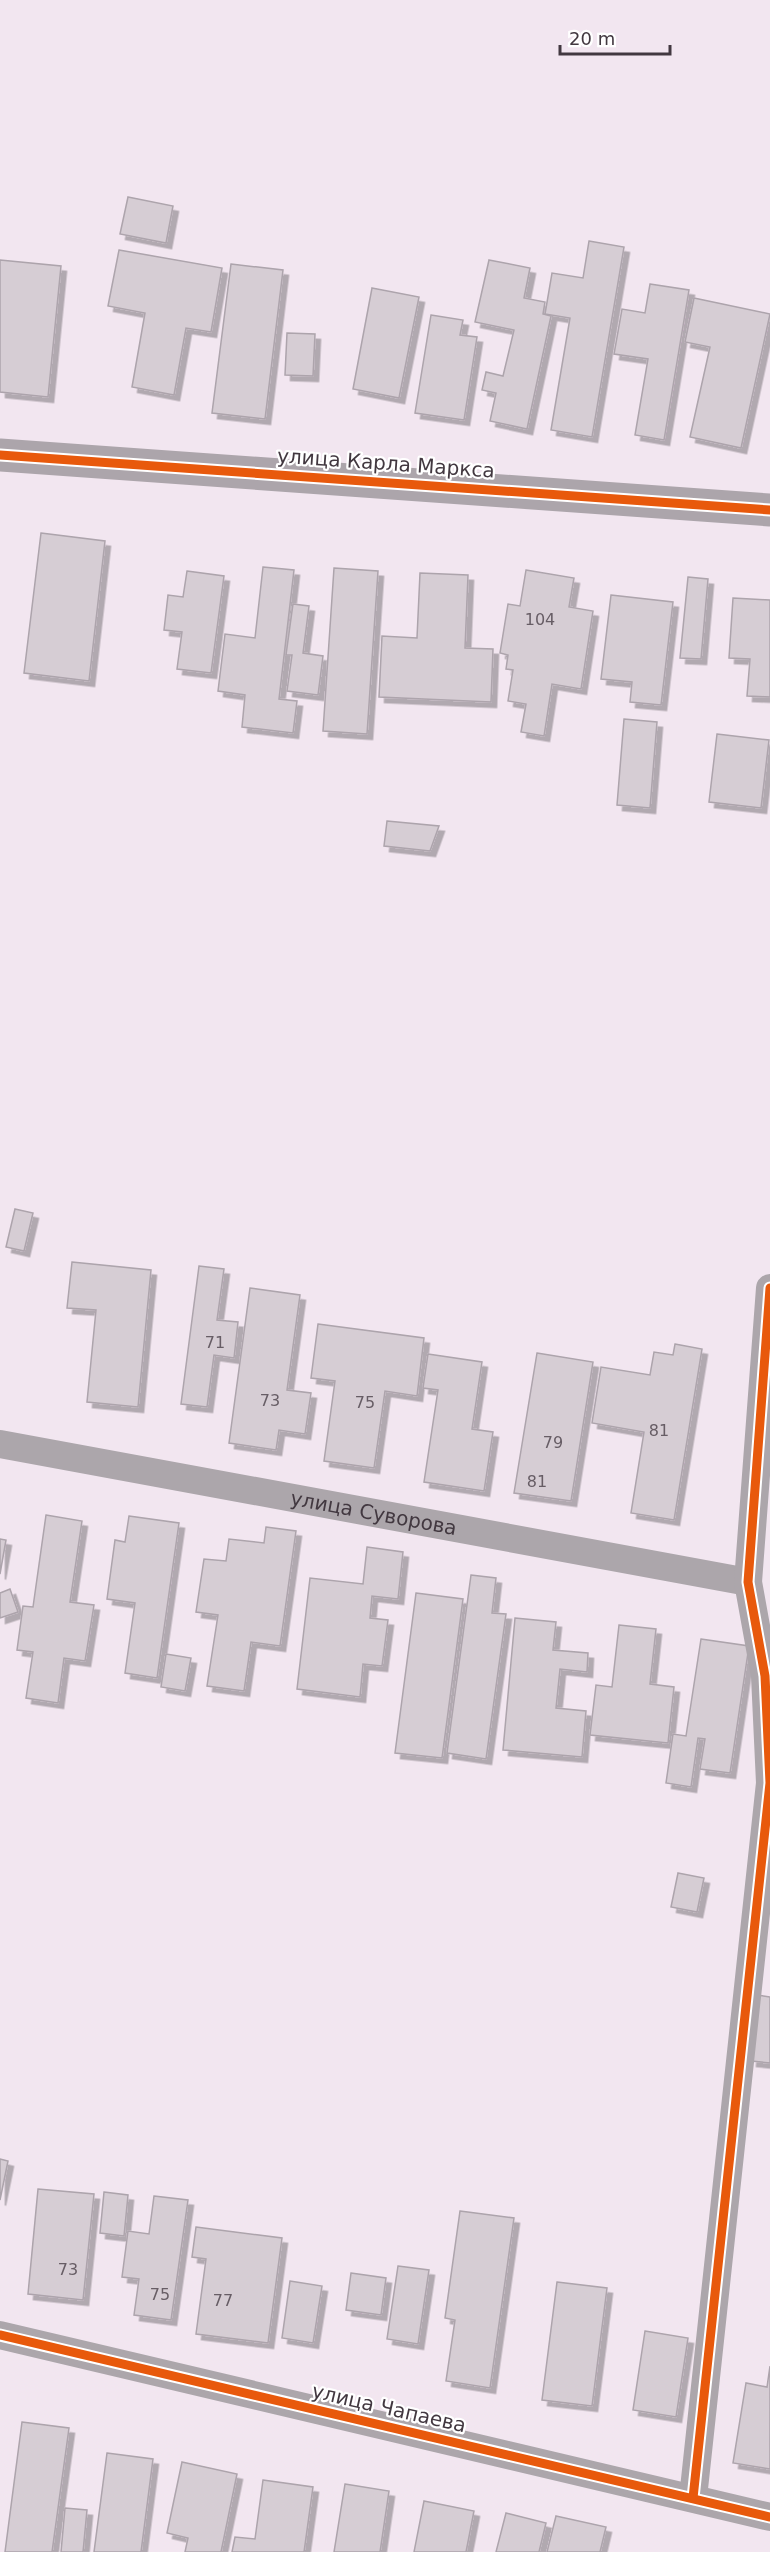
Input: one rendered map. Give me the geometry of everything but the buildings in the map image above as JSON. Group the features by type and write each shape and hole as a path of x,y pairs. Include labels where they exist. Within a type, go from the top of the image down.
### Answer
{"street":[{"name":"улица Карла Маркса","path":"0,455 770,510"},
{"path":"693,2498 770,1783 765,1676 748,1582 770,1288"},
{"name":"улица Суворова","path":"0,1444 748,1582"},
{"name":"улица Чапаева","path":"0,2335 770,2517"}],"cycle path":[{"path":"0,455 770,510"},
{"path":"693,2498 770,1783 765,1676 748,1582 770,1288"},
{"path":"0,2335 770,2517"}]}
